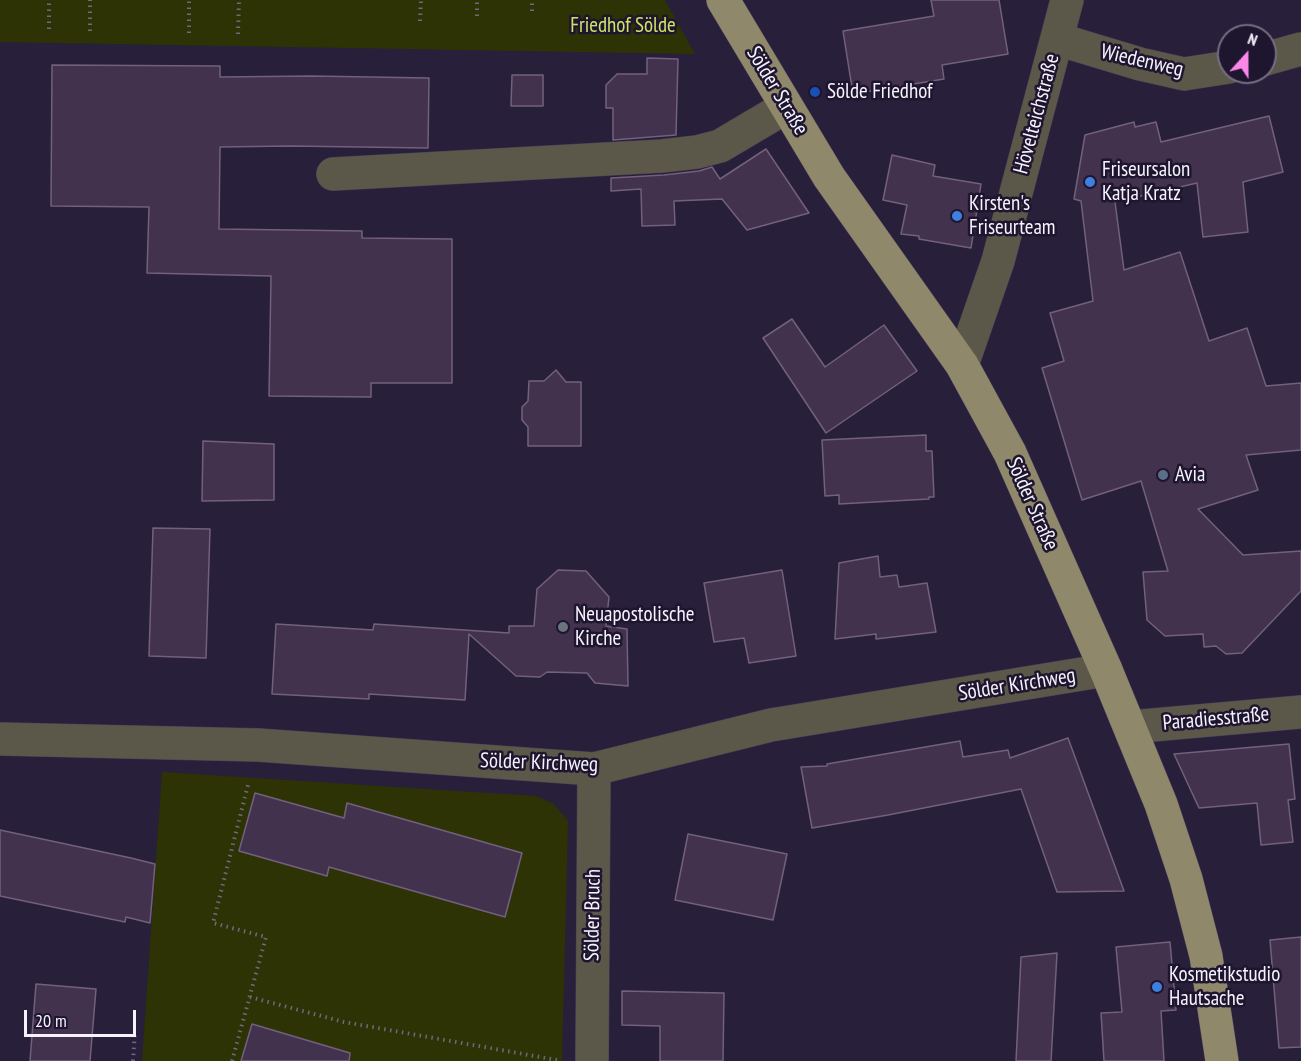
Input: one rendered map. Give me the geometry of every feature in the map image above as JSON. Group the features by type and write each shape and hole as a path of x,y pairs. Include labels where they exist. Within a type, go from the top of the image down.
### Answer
{"main road":[{"name":"Sölder Straße","path":"723,0 829,177 962,365 1010,453 1106,670 1161,804 1186,879 1206,956 1222,1061"}],"street":[{"name":"Hövelteichstraße","path":"962,365 998,261 1067,0"},
{"name":"Wiedenweg","path":"1057,39 1140,64 1184,74 1217,70"},
{"path":"1277,56 1301,49"},
{"path":"333,174 662,156 697,152 720,146 786,107"},
{"name":"Sölder Kirchweg","path":"0,739 258,745 594,769 771,725 1106,670"},
{"name":"Paradiesstraße","path":"1130,727 1301,712"},
{"name":"Sölder Bruch","path":"592,1061 594,769"}],"path":[{"path":"49,0 49,29"},
{"path":"90,0 90,31"},
{"path":"189,0 189,33"},
{"path":"238,34 239,0"},
{"path":"420,21 421,0"},
{"path":"477,0 477,16"},
{"path":"532,0 532,12"},
{"path":"232,1061 266,937 213,923 258,745"},
{"path":"250,997 344,1022 566,1061"},
{"path":"133,1061 135,1031"}],"green space":[{"name":"Friedhof Sölde","path":"0,0 665,0 695,54 0,42"},
{"path":"162,772 536,796 554,804 568,821 562,1061 142,1061"}],"building":[{"path":"931,0 999,0 1008,54 942,65 944,79 853,94 843,31 934,16"},
{"path":"647,58 678,59 676,135 613,140 613,108 606,108 606,85 617,74 647,74"},
{"path":"52,65 220,66 220,77 429,78 428,148 220,147 219,229 362,231 362,238 452,239 452,383 371,383 371,397 269,396 271,276 147,273 149,207 51,206"},
{"path":"512,75 543,75 543,106 511,106"},
{"path":"1269,116 1283,172 1243,182 1248,232 1203,237 1197,183 1115,202 1124,270 1180,252 1209,341 1247,328 1266,386 1301,383 1301,450 1246,455 1258,490 1198,509 1243,555 1301,551 1301,591 1242,653 1226,654 1216,646 1204,647 1203,634 1165,636 1147,620 1143,572 1168,571 1141,481 1082,500 1042,368 1064,361 1050,313 1093,301 1081,201 1074,199 1085,135 1134,122 1135,127 1156,122 1161,142"},
{"path":"766,149 809,213 747,230 722,199 674,201 675,225 642,226 641,189 611,191 611,178 664,175 699,171 712,167 720,179"},
{"path":"892,155 935,165 933,176 981,184 971,248 901,234 907,205 883,200"},
{"path":"792,319 825,367 884,325 917,371 826,433 763,338"},
{"path":"556,370 566,382 581,382 581,446 528,446 528,427 522,420 522,407 528,401 529,381 544,381"},
{"path":"926,435 926,451 932,451 934,497 839,504 839,495 825,496 822,440"},
{"path":"203,441 274,444 274,500 202,501"},
{"path":"153,528 210,529 206,658 149,656"},
{"path":"878,556 880,577 897,575 899,587 927,583 936,632 876,639 876,634 835,639 839,563"},
{"path":"558,570 586,571 609,597 606,626 627,629 628,686 595,683 587,673 547,672 540,677 516,676 469,634 465,700 369,694 369,699 272,694 276,624 373,630 374,624 509,633 509,626 534,626 537,589"},
{"path":"782,570 796,656 749,663 744,638 714,642 704,583"},
{"path":"1068,738 1124,891 1057,892 1021,789 812,828 801,767 827,766 827,764 960,741 963,757 1008,750 1010,758"},
{"path":"1289,744 1295,799 1288,800 1293,842 1261,845 1257,803 1199,808 1174,754"},
{"path":"255,793 344,818 347,803 522,853 505,917 329,867 327,876 239,851"},
{"path":"0,830 155,864 150,923 126,917 125,922 0,896"},
{"path":"688,834 787,854 773,920 675,900"},
{"path":"1301,937 1301,1047 1279,1048 1270,940"},
{"path":"1170,942 1176,1010 1161,1011 1164,1061 1104,1061 1101,1013 1122,1012 1116,947"},
{"path":"1057,953 1051,1061 1016,1061 1021,957"},
{"path":"36,984 96,989 90,1061 30,1061"},
{"path":"622,991 724,993 723,1061 660,1061 660,1026 622,1025"},
{"path":"252,1024 350,1053 349,1061 241,1061"}],"place":[{"name":"Sölde Friedhof","path":"815,92"},
{"name":"Friseursalon Katja Kratz","path":"1090,182"},
{"name":"Kirsten's Friseurteam","path":"957,216"},
{"name":"Avia","path":"1163,475"},
{"name":"Neuapostolische Kirche","path":"563,627"},
{"name":"Kosmetikstudio Hautsache","path":"1157,987"}]}
